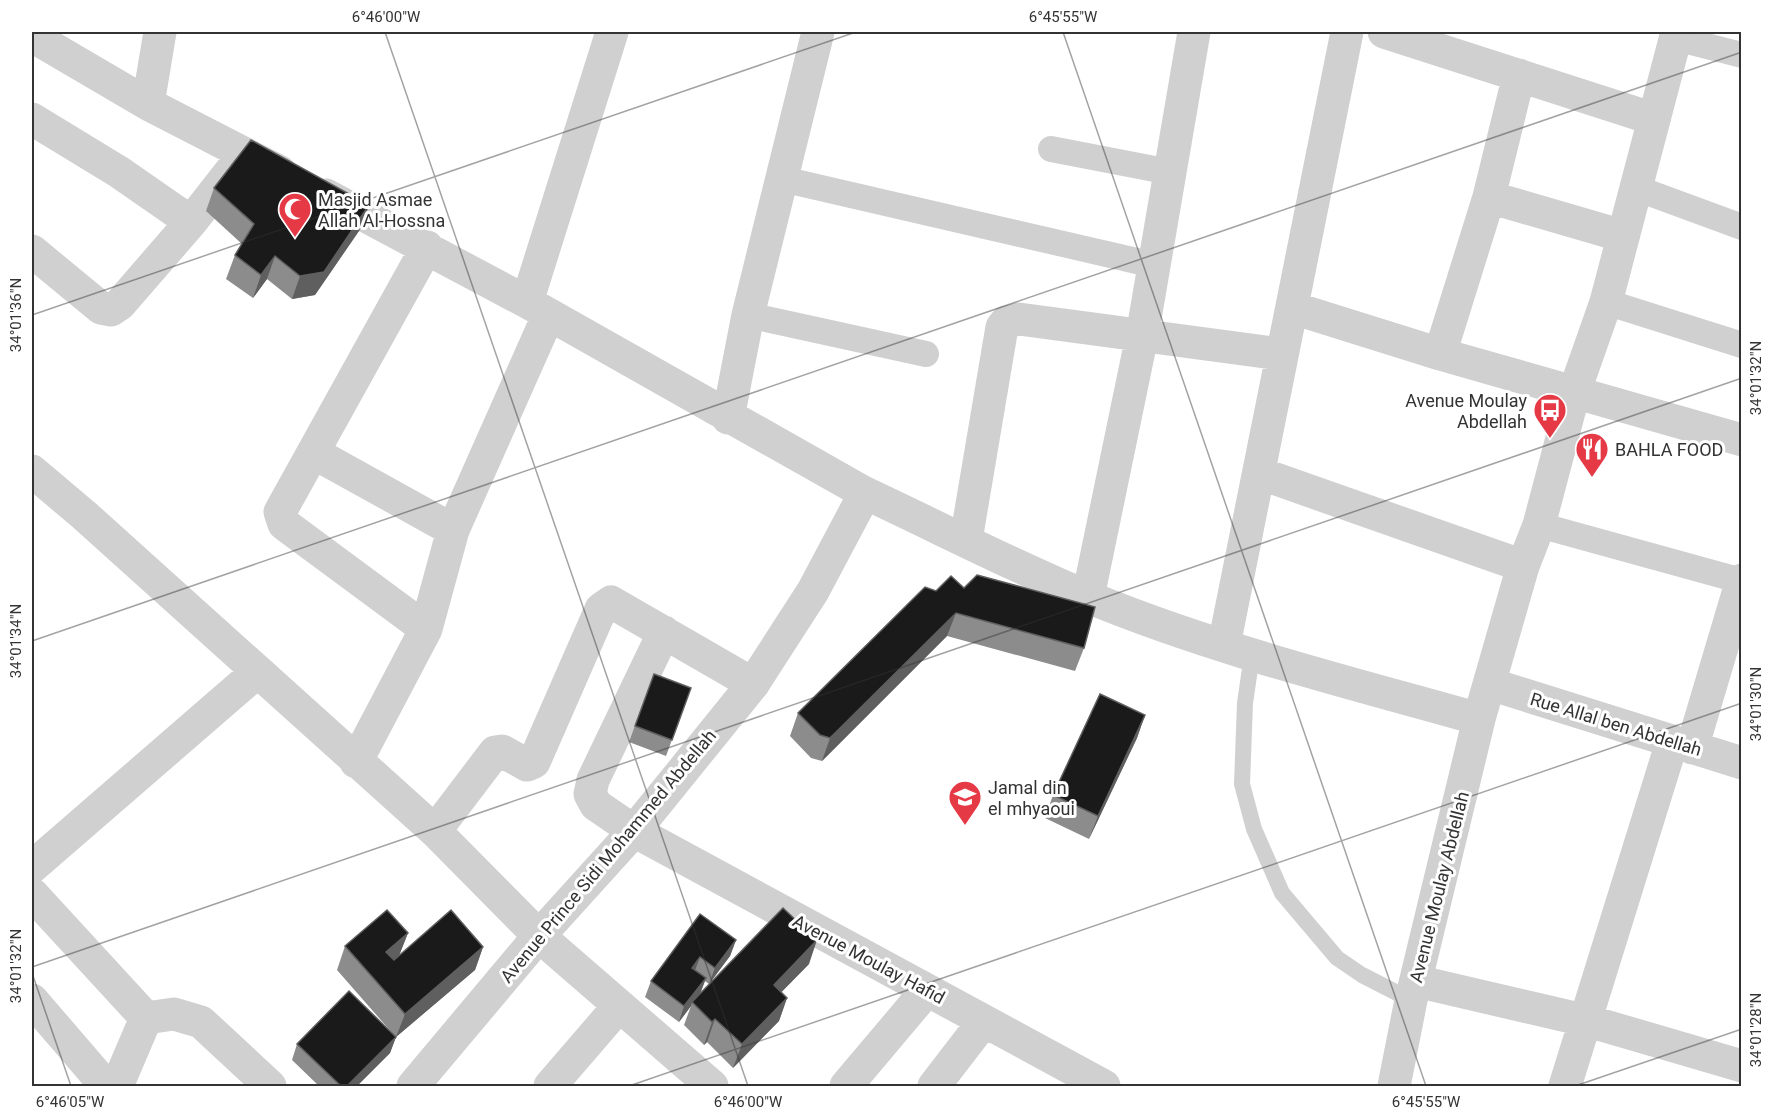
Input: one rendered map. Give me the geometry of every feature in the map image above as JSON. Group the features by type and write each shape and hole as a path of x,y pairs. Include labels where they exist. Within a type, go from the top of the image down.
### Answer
{"street":[{"path":"148,104 160,32"},
{"path":"356,762 426,629 453,530 537,309 612,32"},
{"path":"728,418 748,315 818,32"},
{"path":"1088,597 1142,336 1194,32"},
{"path":"1238,650 1259,473 1347,32"},
{"path":"1384,32 1654,119"},
{"path":"1676,35 1742,55"},
{"name":"Avenue Moulay Abdellah","path":"1394,1086 1413,991 1479,719 1523,567 1539,525 1574,393 1606,302 1676,35"},
{"path":"32,36 148,104 427,247 728,418 866,493 1088,597 1238,650 1479,719"},
{"path":"1440,354 1488,197 1519,75"},
{"path":"32,119 119,172 191,222"},
{"path":"1051,149 1170,172"},
{"path":"32,251 101,308 111,310 120,304 191,222 245,154"},
{"path":"782,178 1154,265"},
{"path":"1636,188 1742,227"},
{"path":"1488,197 1623,236"},
{"path":"426,629 284,524 280,516 282,506 314,453 427,247"},
{"path":"1606,302 1742,345"},
{"path":"1293,308 1440,354 1742,440"},
{"path":"748,315 926,354"},
{"path":"966,540 1002,327 1006,322 1019,319 1281,354"},
{"path":"314,453 453,530"},
{"path":"1259,473 1523,567"},
{"path":"37,485 257,672 435,831 539,936 619,1006 696,1081"},
{"name":"Avenue Prince Sidi Mohammed Abdellah","path":"413,1086 539,936 634,831 753,684 807,600 866,493"},
{"path":"1539,525 1741,581 1565,1086"},
{"path":"435,831 495,752 502,751 527,765 534,762 603,605 611,602 753,684"},
{"name":"Avenue Moulay Hafid","path":"664,632 590,788 596,805 634,831 984,1020 1094,1084"},
{"path":"32,867 257,672"},
{"name":"Rue Allal ben Abdellah","path":"1490,684 1742,763"},
{"path":"32,894 146,1018"},
{"path":"846,1086 927,990"},
{"path":"1413,991 1588,1021 1737,1066"},
{"path":"32,1000 106,1086"},
{"path":"550,1086 619,1006"},
{"path":"146,1018 174,1014 201,1022 270,1086"},
{"path":"117,1086 146,1018"},
{"path":"947,1082 984,1020"}],"lane":[{"path":"1238,650 1245,703 1242,784 1254,829 1282,893 1337,958 1362,975 1413,991"}],"building":[{"name":"Masjid Asmae Allah Al-Hossna","path":"251,140 369,205 324,272 300,276 275,256 261,275 235,255 254,224 214,188"},
{"path":"977,575 1095,607 1084,648 956,613 830,738 820,735 798,713 925,587 936,591 951,576 964,588"},
{"path":"654,674 691,688 672,740 635,726"},
{"path":"1100,694 1145,715 1098,816 1053,795"},
{"path":"783,908 817,940 774,985 787,998 742,1044 715,1019 712,1022 692,1002"},
{"path":"387,910 408,933 386,952 394,960 451,910 483,947 405,1014 345,946"},
{"path":"700,914 736,940 715,968 700,957 692,968 706,978 684,1006 651,981"},
{"path":"349,991 396,1037 347,1086 341,1086 297,1044"}],"place":[{"name":"Masjid Asmae Allah Al-Hossna","path":"295,238"},
{"name":"Avenue Moulay Abdellah","path":"1550,439"},
{"name":"BAHLA FOOD","path":"1592,478"},
{"name":"Jamal din el mhyaoui","path":"965,826"}]}
